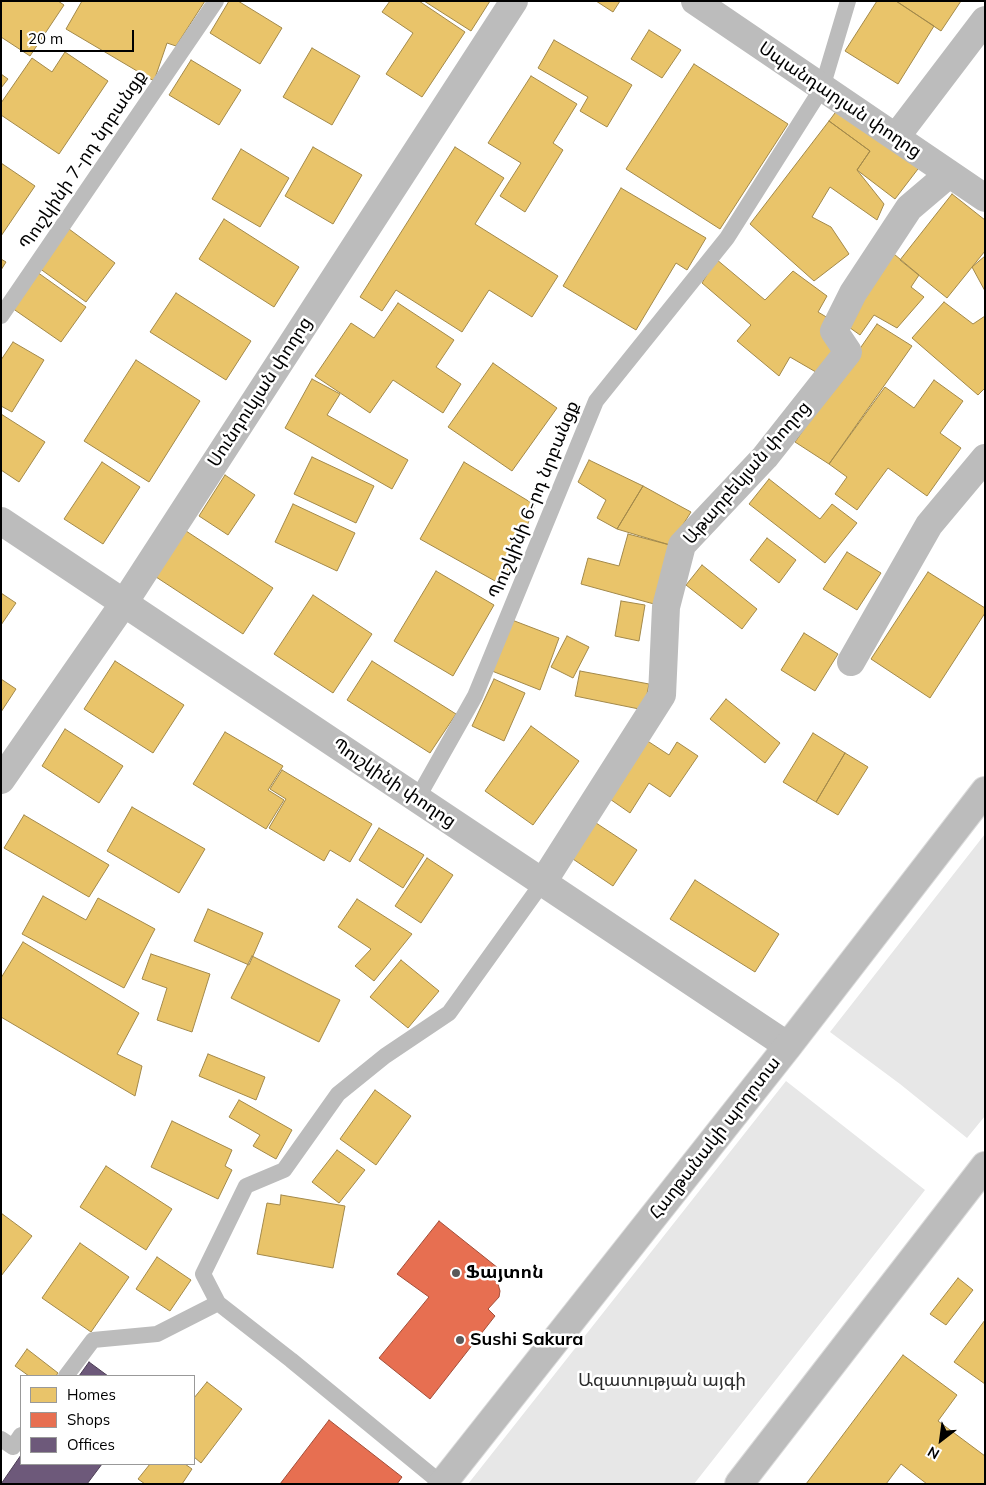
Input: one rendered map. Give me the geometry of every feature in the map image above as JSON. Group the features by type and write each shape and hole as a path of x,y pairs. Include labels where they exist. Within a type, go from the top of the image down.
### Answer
{"main road":[{"name":"Սունդուկյան փողոց","path":"1,780 124,603 514,1"},
{"name":"Սպանդարյան փողոց","path":"695,1 985,198"},
{"path":"896,137 985,20"},
{"name":"Աթարբեկյան փողոց","path":"543,882 662,695 666,607 682,545 765,457 848,352 834,331 853,293 909,208 949,174"},
{"path":"851,662 929,526 985,458"},
{"name":"Պուշկինի փողոց","path":"1,521 788,1046"},
{"name":"Հաղթանակի պողոտա","path":"442,1484 788,1046 985,791"},
{"path":"739,1484 985,1166"}],"lane":[{"name":"Պուշկինի 7-րդ նրբանցք","path":"1,316 216,1"},
{"name":"Պուշկինի 6-րդ նրբանցք","path":"417,799 475,696 596,402 727,238 822,88 848,1"},
{"path":"442,1484 291,1360 218,1303 203,1274 246,1186 284,1170 338,1094 385,1056 449,1013 543,882"},
{"path":"67,1375 94,1340 157,1334 218,1303"},
{"path":"1,1439 13,1447 20,1436"}],"green space":[{"path":"985,834 985,1116 967,1138 900,1084 830,1032"},
{"name":"Ազատության այգի","path":"786,1081 925,1190 694,1484 468,1484"}],"building: Homes":[{"path":"1,1 58,1 64,5 30,56 1,37"},
{"path":"82,1 205,1 176,46 167,43 154,81 66,29"},
{"path":"229,1 238,1 282,28 260,64 210,33"},
{"path":"390,1 419,1 465,32 422,97 386,74 413,33 382,12"},
{"path":"424,1 490,1 471,31"},
{"path":"596,1 620,1 613,12"},
{"path":"877,1 896,1 934,26 898,84 845,51"},
{"path":"896,1 961,1 941,31"},
{"path":"649,30 681,50 662,78 631,59"},
{"path":"554,40 632,85 607,127 580,111 588,97 538,68"},
{"path":"312,48 360,76 332,125 283,97"},
{"path":"65,52 108,81 59,154 1,115 1,103 32,58 52,72"},
{"path":"191,60 241,90 219,125 169,95"},
{"path":"694,64 788,124 720,229 626,169"},
{"path":"1,74 8,79 1,88"},
{"path":"531,76 577,104 553,143 563,150 525,212 500,196 521,163 488,143"},
{"path":"841,105 921,165 895,199 857,170 870,151 829,121"},
{"path":"829,121 870,151 857,170 884,204 877,220 830,187 812,217 831,227 849,254 814,281 750,224"},
{"path":"313,147 362,175 333,224 285,196"},
{"path":"455,147 504,178 475,224 558,276 532,317 489,290 462,332 396,290 382,311 360,297"},
{"path":"241,149 289,178 260,227 212,199"},
{"path":"1,163 35,186 1,236"},
{"path":"621,188 706,238 687,270 676,263 636,330 563,286"},
{"path":"952,194 985,220 985,251 947,298 900,260"},
{"path":"224,219 299,267 274,307 199,259"},
{"path":"69,229 115,263 86,302 39,268"},
{"path":"888,249 919,275 911,287 924,297 897,328 874,315 860,335 846,325"},
{"path":"985,256 985,291 972,267"},
{"path":"1,259 6,262 1,270"},
{"path":"716,259 765,300 793,271 827,296 818,312 828,318 837,347 821,375 790,357 779,376 737,341 751,325 702,283"},
{"path":"37,272 86,307 61,342 12,308"},
{"path":"176,293 251,341 226,380 150,332"},
{"path":"944,302 973,324 985,316 985,388 978,395 912,338"},
{"path":"398,303 454,340 436,367 461,384 443,413 393,380 370,413 315,376 351,323 374,338"},
{"path":"877,324 912,346 829,464 795,442"},
{"path":"13,342 44,360 12,412 1,406 1,360"},
{"path":"136,360 200,401 149,482 84,441"},
{"path":"493,363 557,408 512,471 448,427"},
{"path":"312,379 340,394 327,415 408,460 392,489 285,428"},
{"path":"934,380 963,401 940,433 961,448 927,496 888,468 857,510 835,494 847,477 829,464 885,387 914,408"},
{"path":"1,414 45,442 19,482 1,470"},
{"path":"312,457 374,486 356,523 294,494"},
{"path":"589,460 643,486 617,529 597,518 606,500 578,482"},
{"path":"102,462 140,487 103,544 64,519"},
{"path":"464,462 535,505 504,586 420,539"},
{"path":"225,475 255,495 228,535 199,516"},
{"path":"769,479 820,519 832,504 857,523 825,563 749,504"},
{"path":"643,486 691,512 670,545 617,529"},
{"path":"293,504 355,533 337,571 275,542"},
{"path":"183,529 273,588 243,634 153,575"},
{"path":"628,534 670,545 654,604 581,584 588,558 619,566"},
{"path":"767,538 796,560 779,583 750,560"},
{"path":"847,552 881,573 857,610 823,589"},
{"path":"702,565 757,609 742,629 686,585"},
{"path":"436,571 494,605 453,676 394,641"},
{"path":"928,572 985,608 985,613 930,698 871,659"},
{"path":"1,593 16,603 1,625"},
{"path":"313,595 372,634 333,693 274,654"},
{"path":"621,601 645,605 639,641 615,636"},
{"path":"512,620 559,638 540,690 492,671"},
{"path":"804,633 838,654 815,691 781,670"},
{"path":"567,636 589,647 573,678 551,667"},
{"path":"115,661 184,705 153,753 84,709"},
{"path":"372,661 456,714 430,753 347,700"},
{"path":"580,671 649,684 644,710 575,696"},
{"path":"1,679 16,689 1,712"},
{"path":"494,679 525,693 504,741 472,726"},
{"path":"726,699 780,743 765,763 710,719"},
{"path":"531,726 579,761 533,825 485,791"},
{"path":"65,729 123,766 99,803 42,766"},
{"path":"225,732 283,766 268,790 284,800 266,829 193,784"},
{"path":"813,733 845,753 816,802 783,782"},
{"path":"646,740 669,755 677,742 698,756 670,797 649,783 630,813 607,797"},
{"path":"845,753 868,767 838,815 816,802"},
{"path":"282,770 372,824 350,862 330,850 324,861 269,828 286,799 270,789"},
{"path":"132,807 205,849 179,893 107,851"},
{"path":"24,815 109,865 89,897 4,848"},
{"path":"590,819 637,850 613,886 567,855"},
{"path":"379,828 424,855 403,888 359,860"},
{"path":"427,858 453,875 421,923 395,906"},
{"path":"695,880 779,934 755,972 670,919"},
{"path":"43,896 86,920 98,898 155,929 124,988 22,934"},
{"path":"357,899 412,934 374,981 355,966 371,949 338,927"},
{"path":"208,909 263,933 249,965 194,941"},
{"path":"23,942 139,1013 117,1054 142,1066 135,1096 1,1017 1,978"},
{"path":"151,954 210,974 192,1032 157,1020 167,988 142,979"},
{"path":"252,956 340,1000 319,1042 231,998"},
{"path":"401,960 439,991 408,1028 370,997"},
{"path":"208,1054 265,1077 256,1100 199,1076"},
{"path":"375,1090 411,1116 376,1165 340,1139"},
{"path":"239,1100 292,1130 276,1159 253,1146 260,1135 229,1117"},
{"path":"172,1121 232,1150 225,1166 232,1170 218,1199 151,1167"},
{"path":"337,1150 365,1170 339,1203 312,1182"},
{"path":"106,1166 172,1209 146,1250 80,1207"},
{"path":"281,1195 345,1206 333,1268 257,1254 267,1203 280,1205"},
{"path":"1,1213 32,1236 1,1276"},
{"path":"80,1243 129,1277 91,1332 42,1298"},
{"path":"157,1257 191,1280 170,1311 136,1289"},
{"path":"958,1278 973,1290 946,1325 930,1314"},
{"path":"985,1320 985,1384 954,1362"},
{"path":"27,1349 58,1373 57,1375 28,1375 15,1366"},
{"path":"903,1355 957,1395 938,1421 985,1456 985,1484 927,1484 901,1464 886,1484 806,1484"},
{"path":"207,1382 242,1409 201,1463 195,1458 195,1397"},
{"path":"149,1465 186,1465 192,1469 182,1484 145,1484 138,1479"}],"building: Shops":[{"path":"439,1221 498,1268 491,1277 498,1284 500,1291 499,1297 488,1309 495,1316 430,1399 379,1358 429,1297 397,1274"},
{"path":"329,1420 402,1477 397,1484 280,1484"}],"building: Offices":[{"path":"89,1362 107,1375 80,1375"},
{"path":"20,1456 20,1465 101,1465 87,1484 1,1484"}],"place":[{"name":"Ֆայտոն","path":"456,1273"},
{"name":"Sushi Sakura","path":"460,1340"}]}
